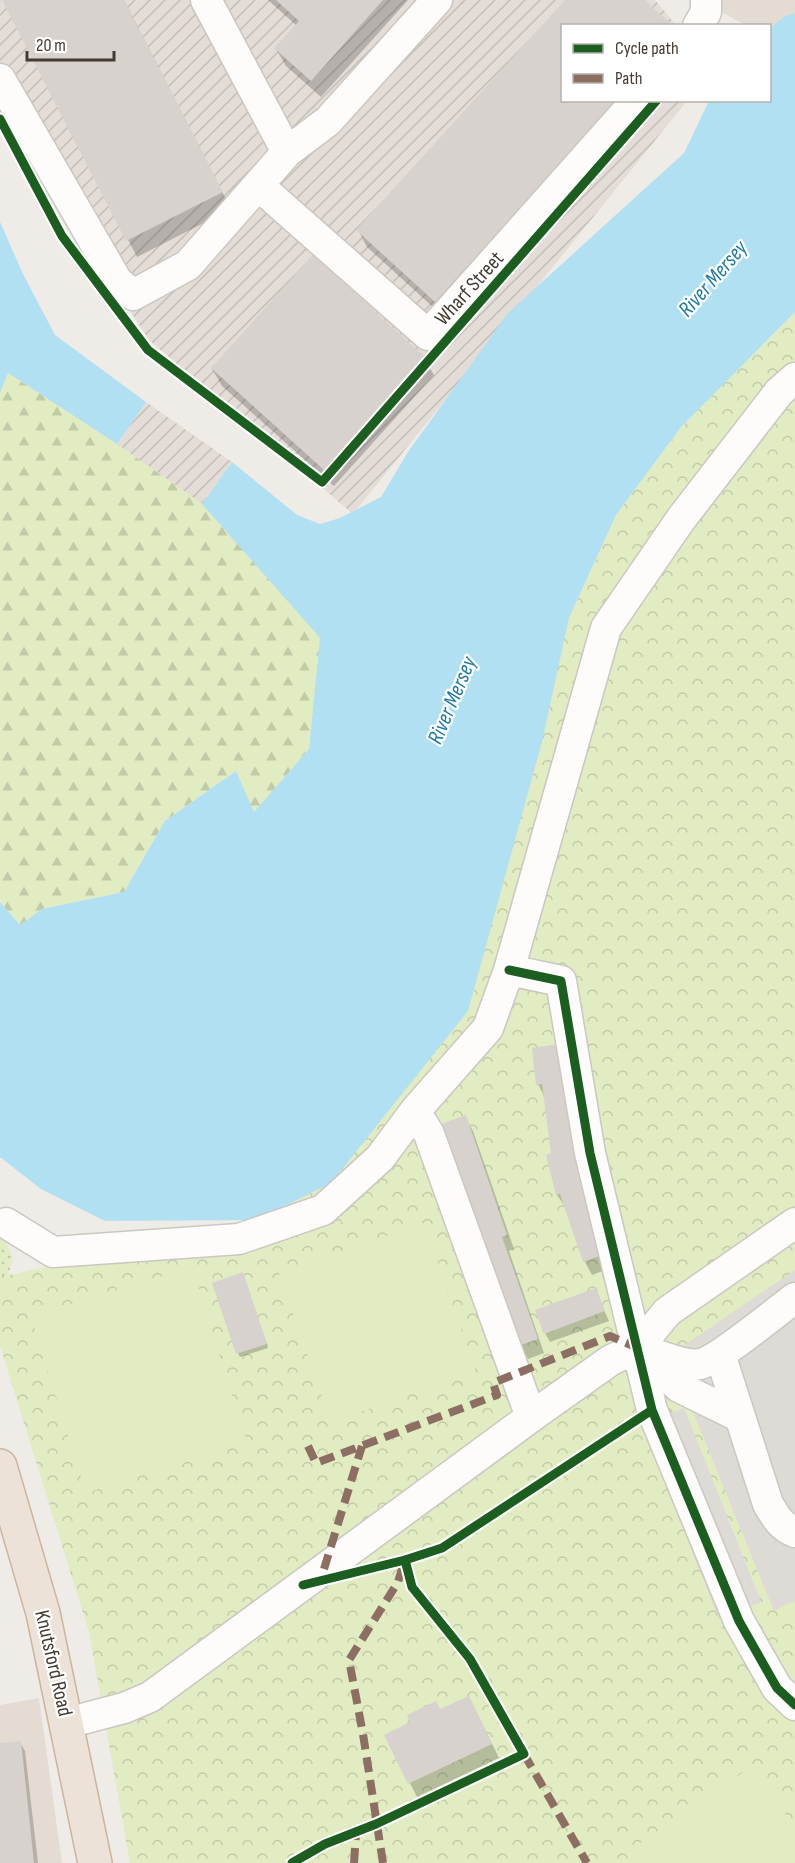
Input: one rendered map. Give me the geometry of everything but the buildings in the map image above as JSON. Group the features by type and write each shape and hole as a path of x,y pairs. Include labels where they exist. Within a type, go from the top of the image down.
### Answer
{"highway":[{"name":"Knutsford Road","path":"0,1466 8,1522 43,1613 95,1863"}],"street":[{"path":"206,0 286,152"},
{"path":"0,79 117,281 133,295 188,265 259,186 286,152 328,121 436,0"},
{"path":"699,24 706,12 705,0"},
{"name":"Wharf Street","path":"259,186 428,334 635,102"},
{"path":"6,1223 52,1252 239,1239 323,1210 380,1158 415,1111 488,1028 509,970 606,628 681,519 779,392 795,378"},
{"path":"509,970 561,981 590,1153 652,1410 739,1621 777,1688 795,1705"},
{"path":"415,1111 429,1134 531,1417"},
{"path":"67,1723 124,1708 150,1697 531,1417 611,1360 638,1348 667,1312 795,1223"},
{"path":"638,1348 676,1361 700,1364 720,1354 795,1298"},
{"path":"638,1348 679,1387 740,1417"},
{"path":"720,1354 768,1504 778,1521 795,1532"}],"shaded area":[{"path":"0,0 655,0 675,24 561,24 561,102 686,102 353,514 149,340 88,246 0,90"},
{"path":"700,0 795,0 795,25 771,37 771,24 743,24"},
{"path":"146,402 232,462 202,504 117,444"},
{"path":"795,1270 795,1600 774,1611 670,1355"},
{"path":"684,1408 761,1602 719,1619 642,1425"},
{"path":"39,1698 62,1863 0,1863 0,1705"}],"green space":[{"path":"795,312 795,1863 130,1863 89,1632 0,1346 0,1277 257,1220 569,618 616,515 681,427"},
{"path":"7,372 117,444 202,504 321,638 309,749 254,813 236,771 165,821 124,892 42,909 20,925 0,902 0,393"},
{"path":"424,1223 476,1372 331,1422 279,1273"},
{"path":"0,1229 13,1258 0,1304"},
{"path":"192,1267 247,1442 86,1493 31,1317"},
{"path":"752,1766 795,1828 795,1863 639,1863 630,1850"}],"water":[{"name":"River Mersey","path":"795,13 795,312 681,427 616,515 569,618 542,742 468,1011 331,1183 257,1220 105,1221 41,1189 0,1157 0,902 20,925 42,909 124,892 165,821 236,771 254,812 309,749 320,638 202,504 232,462 297,515 320,524 340,518 381,497 408,452 508,313 684,153 709,102 771,102 771,27 784,17"},
{"path":"0,222 23,274 55,335 146,402 117,444 8,373 0,393"}],"marked path":[{"path":"308,1446 316,1463 497,1395 493,1383 610,1336 638,1348"},
{"path":"324,1569 362,1446"},
{"path":"383,1863 349,1660 398,1582 404,1562"},
{"path":"524,1754 587,1863"},
{"path":"354,1863 356,1833"}],"cycle path":[{"path":"0,119 62,236 148,350 322,482 655,102"},
{"path":"509,970 561,981 590,1153 652,1410 739,1621 777,1688 795,1705"},
{"path":"405,1560 442,1548 652,1410"},
{"path":"292,1863 325,1844 376,1824 524,1754 470,1659 412,1587 405,1560 303,1585"}]}
